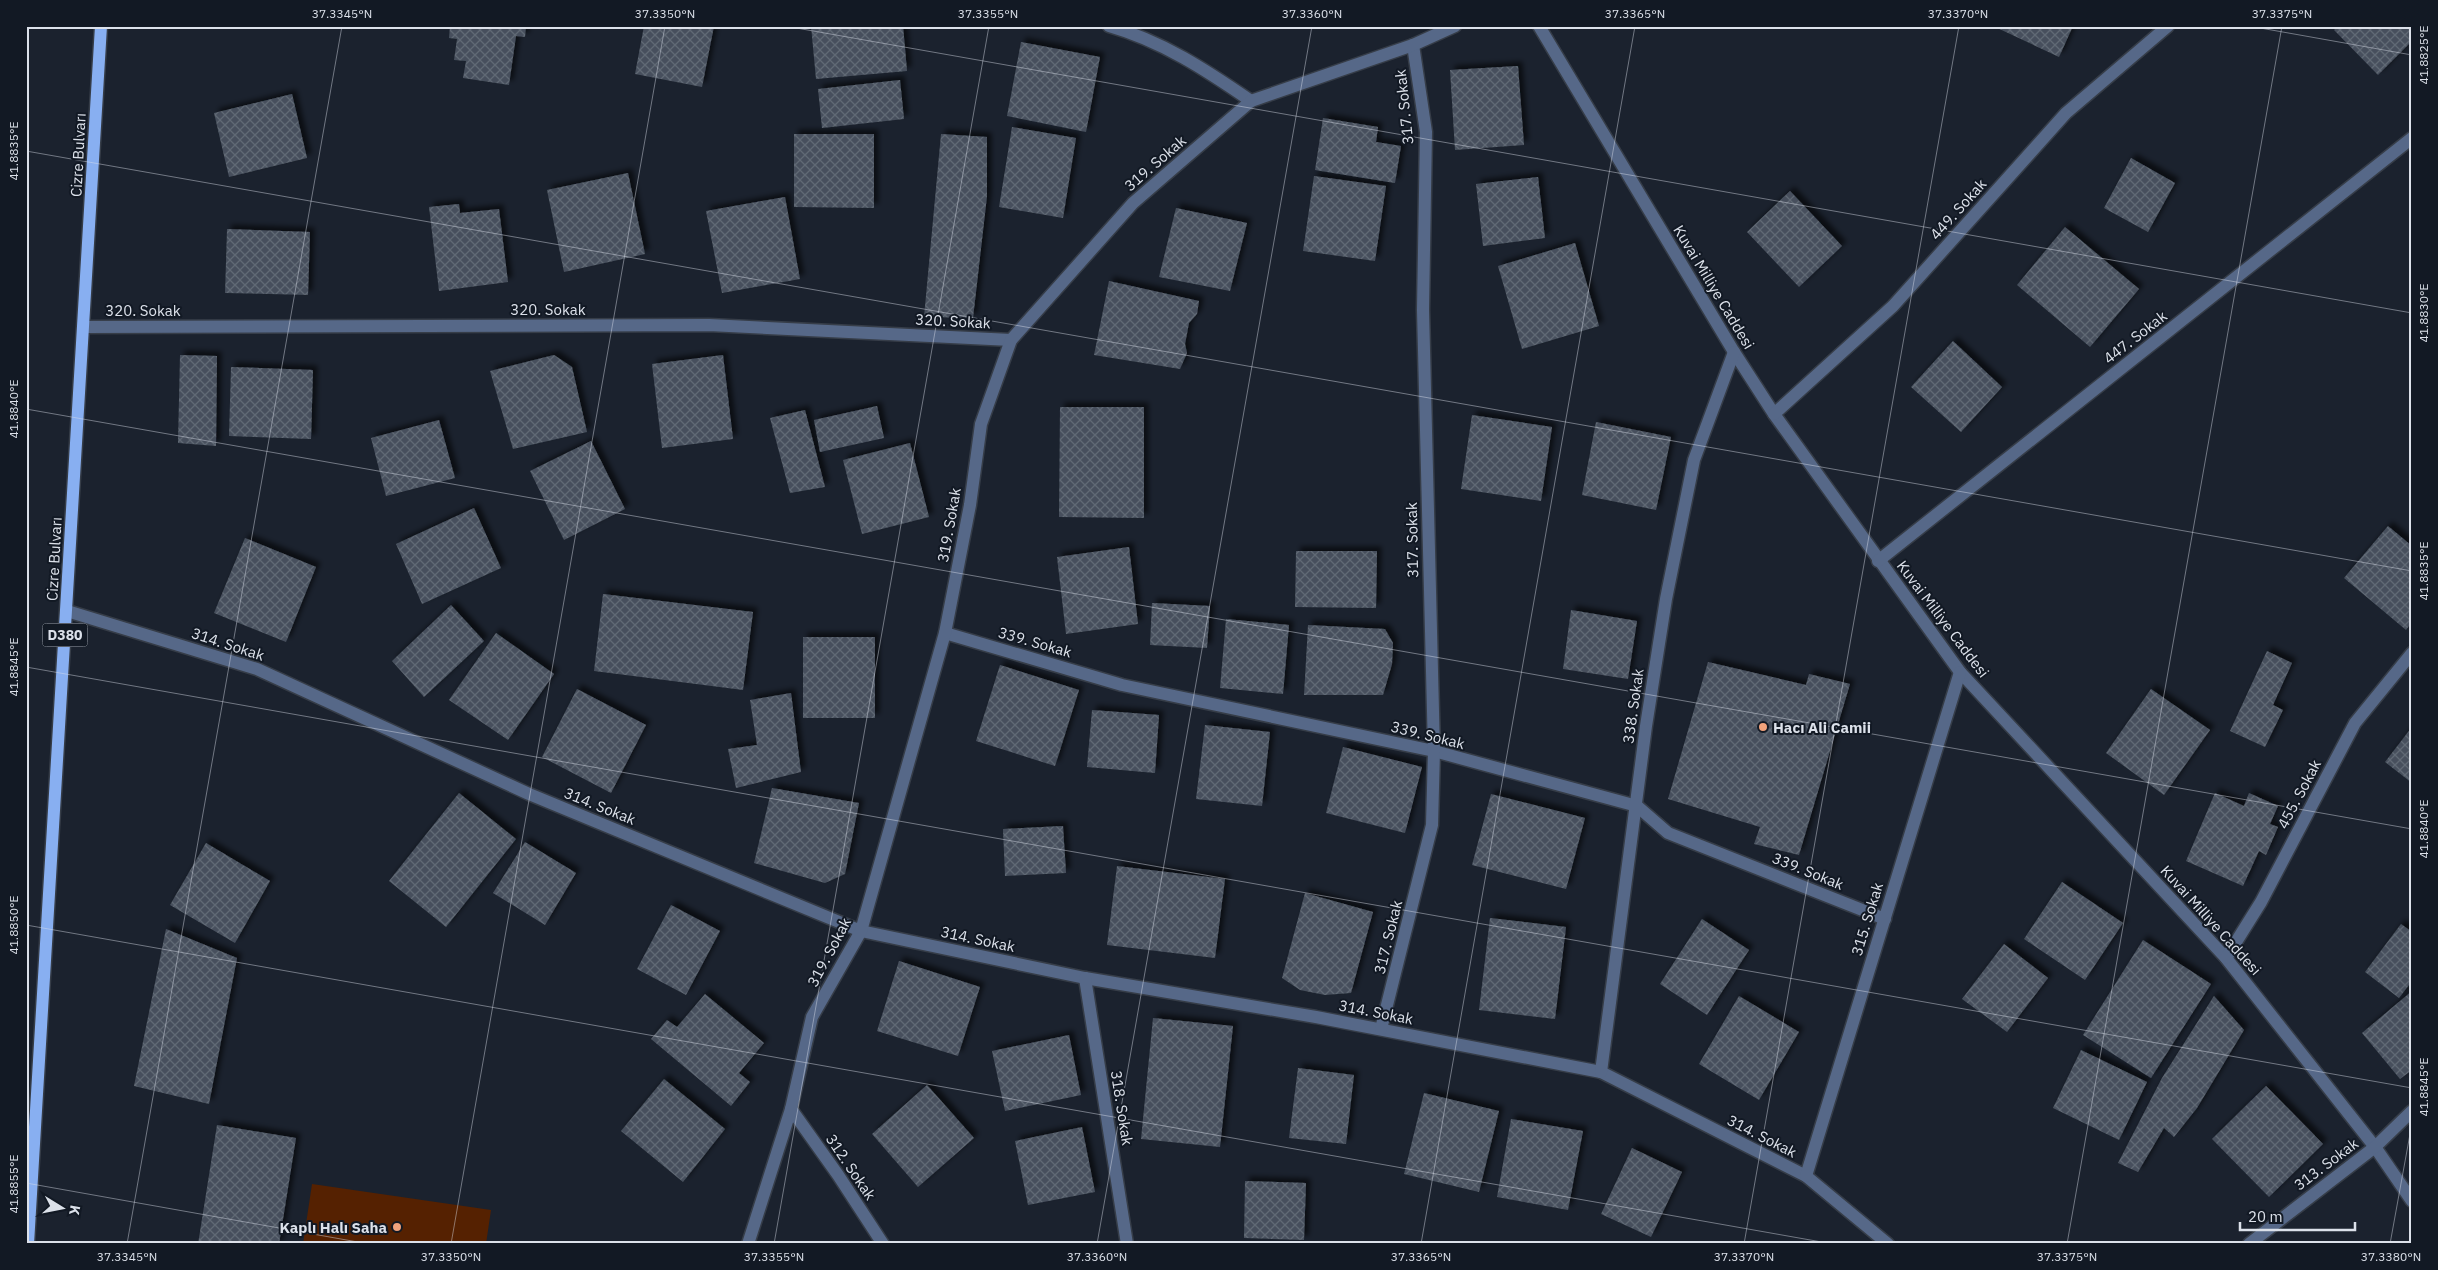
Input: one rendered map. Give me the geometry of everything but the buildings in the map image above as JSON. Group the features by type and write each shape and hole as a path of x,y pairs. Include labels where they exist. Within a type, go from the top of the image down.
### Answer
{"main road":[{"name":"Cizre Bulvarı","path":"28,1244 101,26"}],"street":[{"path":"1109,26 1140,35 1202,67 1251,101"},
{"name":"319. Sokak","path":"748,1244 791,1109 812,1017 861,931 945,633 970,505 980,424 1011,340 1133,203 1251,101 1413,45 1455,26"},
{"name":"Kuvai Milliye Caddesi","path":"1539,26 1734,352 1774,414 1878,561 1960,672 2226,958 2375,1147 2412,1201"},
{"name":"449. Sokak","path":"1774,414 1893,306 2066,113 2168,26"},
{"name":"317. Sokak","path":"1382,1029 1432,825 1434,751 1424,320 1426,132 1413,45"},
{"name":"447. Sokak","path":"1878,561 2412,138"},
{"name":"320. Sokak","path":"84,326 709,325 1011,340"},
{"name":"338. Sokak","path":"1601,1072 1646,726 1666,599 1694,460 1734,352"},
{"name":"314. Sokak","path":"67,611 257,669 529,794 861,931 1084,978 1382,1029 1601,1072 1806,1176 1888,1244"},
{"name":"339. Sokak","path":"945,633 1122,685 1434,751 1637,806 1668,833 1885,919"},
{"name":"455. Sokak","path":"2226,958 2261,902 2355,723 2412,653"},
{"name":"315. Sokak","path":"1806,1176 1960,672"},
{"name":"318. Sokak","path":"1084,978 1127,1244"},
{"name":"312. Sokak","path":"791,1109 838,1175 883,1244"},
{"name":"313. Sokak","path":"2249,1244 2375,1147 2412,1111"}],"shaded area":[{"name":"Kaplı Halı Saha","path":"312,1184 491,1210 486,1244 303,1244"}],"place":[{"name":"Hacı Ali Camii","path":"1763,727"},
{"name":"Kaplı Halı Saha","path":"397,1227"}]}
